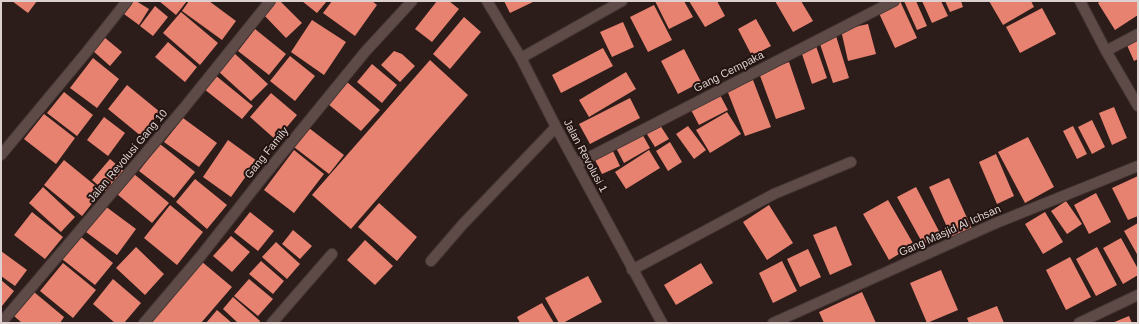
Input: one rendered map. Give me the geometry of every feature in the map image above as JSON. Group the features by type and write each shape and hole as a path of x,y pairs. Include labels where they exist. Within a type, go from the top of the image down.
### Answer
{"street":[{"path":"1,155 127,1"},
{"name":"Jalan Revolusi Gang 10","path":"1,323 184,108 270,1"},
{"name":"Gang Family","path":"144,323 200,257 365,52 412,1"},
{"name":"Jalan Revolusi 1","path":"487,1 520,58 632,270 662,323"},
{"path":"520,58 622,1"},
{"name":"Gang Cempaka","path":"576,164 894,1"},
{"path":"1080,1 1106,51 1138,106"},
{"path":"1106,51 1138,34"},
{"path":"431,261 463,224 556,127"},
{"path":"632,270 774,194 851,162"},
{"name":"Gang Masjid Al Ichsan","path":"773,323 996,223 1138,166"},
{"path":"272,323 332,254"},
{"path":"1079,323 1138,295"}],"building":[{"path":"12,1 37,1 28,13"},
{"path":"133,1 136,1 149,9 139,25 124,14"},
{"path":"159,1 187,1 176,15"},
{"path":"189,1 209,1 236,21 222,40 182,11"},
{"path":"276,1 280,1 302,23 286,38 263,14"},
{"path":"302,1 327,1 317,13"},
{"path":"332,1 372,1 377,5 355,36 323,13"},
{"path":"437,1 449,1 459,9 432,42 415,29"},
{"path":"504,1 535,1 510,13"},
{"path":"655,1 684,1 693,17 669,29"},
{"path":"689,1 717,1 725,16 705,27"},
{"path":"775,1 801,1 813,21 793,32"},
{"path":"900,1 917,38 895,48 878,11"},
{"path":"904,1 916,1 927,26 917,30"},
{"path":"922,1 941,1 948,16 932,23"},
{"path":"945,1 961,1 963,7 950,12"},
{"path":"989,1 1031,1 1034,7 1003,25"},
{"path":"1101,1 1138,1 1138,15 1115,30 1098,3"},
{"path":"654,5 672,40 648,52 630,17"},
{"path":"155,6 168,17 153,36 140,26"},
{"path":"1042,8 1056,34 1020,53 1006,27"},
{"path":"181,12 218,43 200,65 163,33"},
{"path":"464,17 481,32 450,69 433,54"},
{"path":"756,19 771,46 752,56 738,29"},
{"path":"312,20 346,42 324,75 291,52"},
{"path":"623,22 634,47 612,57 600,32"},
{"path":"868,24 876,54 848,61 841,30"},
{"path":"255,29 286,54 269,75 238,51"},
{"path":"836,36 849,78 833,83 819,41"},
{"path":"104,37 122,52 110,66 92,50"},
{"path":"1138,37 1138,59 1134,61 1126,43"},
{"path":"168,42 197,67 185,82 155,57"},
{"path":"816,46 827,78 812,84 801,51"},
{"path":"603,48 613,66 561,93 552,75"},
{"path":"684,49 701,82 678,94 661,61"},
{"path":"394,51 402,54 415,66 400,82 381,65"},
{"path":"234,53 268,84 251,101 218,71"},
{"path":"290,56 315,76 295,101 270,81"},
{"path":"93,58 119,79 97,108 70,88"},
{"path":"430,60 468,95 351,229 312,195"},
{"path":"789,62 805,109 776,119 759,73"},
{"path":"372,64 397,85 382,103 357,82"},
{"path":"626,72 636,89 589,117 579,100"},
{"path":"215,75 253,106 242,119 204,89"},
{"path":"753,80 771,127 745,136 727,90"},
{"path":"347,82 380,110 361,131 328,104"},
{"path":"127,85 160,112 141,136 108,109"},
{"path":"64,92 93,115 77,136 47,113"},
{"path":"271,93 297,115 276,140 250,117"},
{"path":"719,93 728,110 699,125 690,108"},
{"path":"630,98 640,118 590,144 579,124"},
{"path":"1114,107 1127,138 1112,145 1099,113"},
{"path":"727,112 741,134 710,153 696,130"},
{"path":"44,114 75,138 56,164 24,139"},
{"path":"104,117 125,133 108,156 87,140"},
{"path":"183,118 217,143 199,167 164,142"},
{"path":"1092,120 1105,147 1092,154 1078,127"},
{"path":"658,122 669,139 655,147 645,131"},
{"path":"688,126 706,150 694,159 676,134"},
{"path":"1073,126 1087,154 1077,159 1063,131"},
{"path":"309,128 344,155 329,174 294,147"},
{"path":"641,132 650,148 624,163 615,146"},
{"path":"1028,137 1054,187 1025,203 998,152"},
{"path":"228,140 257,161 231,197 203,177"},
{"path":"670,142 682,162 668,171 656,151"},
{"path":"160,144 195,172 174,198 139,171"},
{"path":"611,147 620,166 602,174 593,156"},
{"path":"294,150 324,174 294,213 264,190"},
{"path":"649,150 660,168 626,189 615,172"},
{"path":"996,154 1014,196 997,204 979,162"},
{"path":"110,159 124,171 106,192 92,180"},
{"path":"64,160 102,191 82,216 44,185"},
{"path":"134,174 169,203 152,223 117,194"},
{"path":"1138,176 1138,216 1128,220 1112,188"},
{"path":"949,178 972,229 952,238 929,187"},
{"path":"195,179 227,205 207,229 176,202"},
{"path":"43,187 75,217 61,232 29,203"},
{"path":"916,187 941,235 923,244 897,197"},
{"path":"1096,193 1111,222 1089,234 1074,205"},
{"path":"888,200 914,245 889,260 863,214"},
{"path":"1066,201 1082,224 1067,234 1051,211"},
{"path":"379,203 417,237 397,261 358,227"},
{"path":"170,205 203,232 177,265 144,238"},
{"path":"769,205 793,243 767,260 743,222"},
{"path":"105,206 136,229 117,255 86,232"},
{"path":"32,212 63,237 45,259 14,235"},
{"path":"250,212 274,231 258,251 234,232"},
{"path":"1045,212 1063,242 1043,254 1025,224"},
{"path":"1138,223 1138,256 1124,231"},
{"path":"836,226 852,265 830,275 813,235"},
{"path":"293,230 312,246 300,259 282,244"},
{"path":"80,236 113,263 95,285 62,259"},
{"path":"231,236 250,252 232,272 213,256"},
{"path":"1121,238 1138,269 1138,275 1123,284 1103,248"},
{"path":"365,240 393,266 375,285 347,260"},
{"path":"276,242 300,264 287,279 262,257"},
{"path":"136,247 164,274 145,295 116,268"},
{"path":"1097,247 1117,285 1096,296 1076,259"},
{"path":"808,249 821,277 800,287 787,259"},
{"path":"1,251 27,270 15,286 1,276"},
{"path":"1070,257 1091,297 1066,310 1046,270"},
{"path":"201,261 232,287 201,323 148,323"},
{"path":"261,261 284,281 273,294 249,274"},
{"path":"782,261 797,291 773,303 759,273"},
{"path":"63,263 96,290 73,318 40,291"},
{"path":"701,263 713,283 676,305 664,285"},
{"path":"941,270 958,310 927,323 910,283"},
{"path":"588,276 602,302 563,323 559,323 545,298"},
{"path":"113,279 141,303 124,323 115,323 93,304"},
{"path":"249,279 273,299 258,316 234,296"},
{"path":"1,280 14,291 2,306 1,305"},
{"path":"34,292 64,317 60,323 22,323 14,316"},
{"path":"862,292 876,323 824,323 819,312"},
{"path":"233,297 260,321 259,323 238,323 223,309"},
{"path":"542,303 554,323 520,323 517,317"},
{"path":"997,306 1004,323 969,323 967,318"},
{"path":"217,310 232,323 206,323"},
{"path":"1129,316 1132,323 1112,323"}]}
